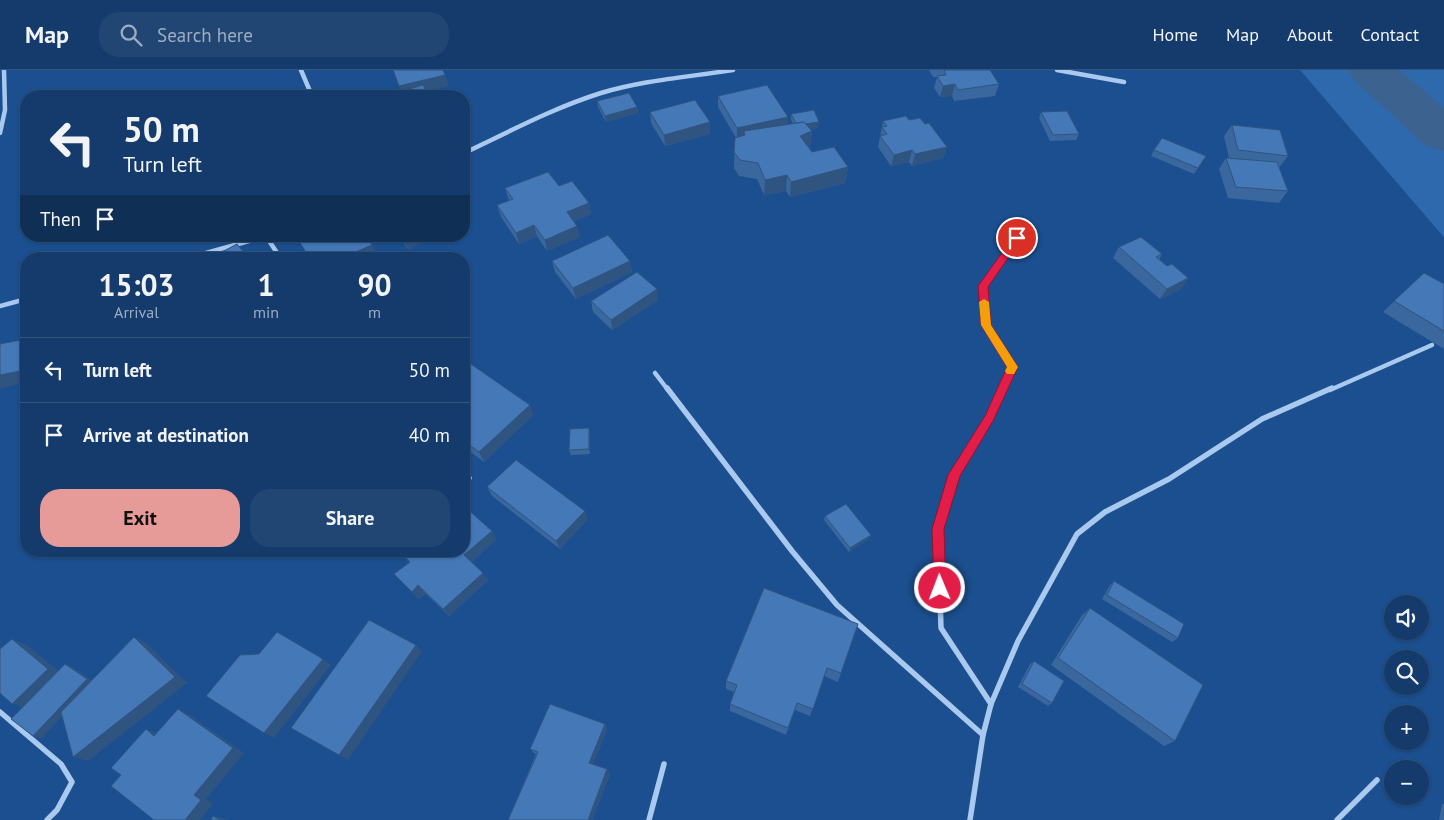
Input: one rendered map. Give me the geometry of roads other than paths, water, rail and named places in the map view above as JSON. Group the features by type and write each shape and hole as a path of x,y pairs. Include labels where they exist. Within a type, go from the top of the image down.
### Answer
{"street":[{"path":"0,133 3,125 6,91 4,70"},
{"path":"302,70 310,90"},
{"path":"470,149 601,93 649,82 733,70"},
{"path":"1057,70 1124,82"},
{"path":"991,704 941,628 938,529 954,475 989,418 1012,367 986,325 983,286 1017,238"},
{"path":"209,252 245,242"},
{"path":"0,306 20,301"},
{"path":"970,820 991,704 1018,641 1078,534 1105,512 1169,479 1262,419 1432,345"},
{"path":"655,373 792,551 838,605 984,735"},
{"path":"0,712 61,764 72,782 56,810 47,820"},
{"path":"649,820 664,764"},
{"path":"1337,820 1378,780"}],"waterway":[{"path":"1371,70 1444,135"}]}
